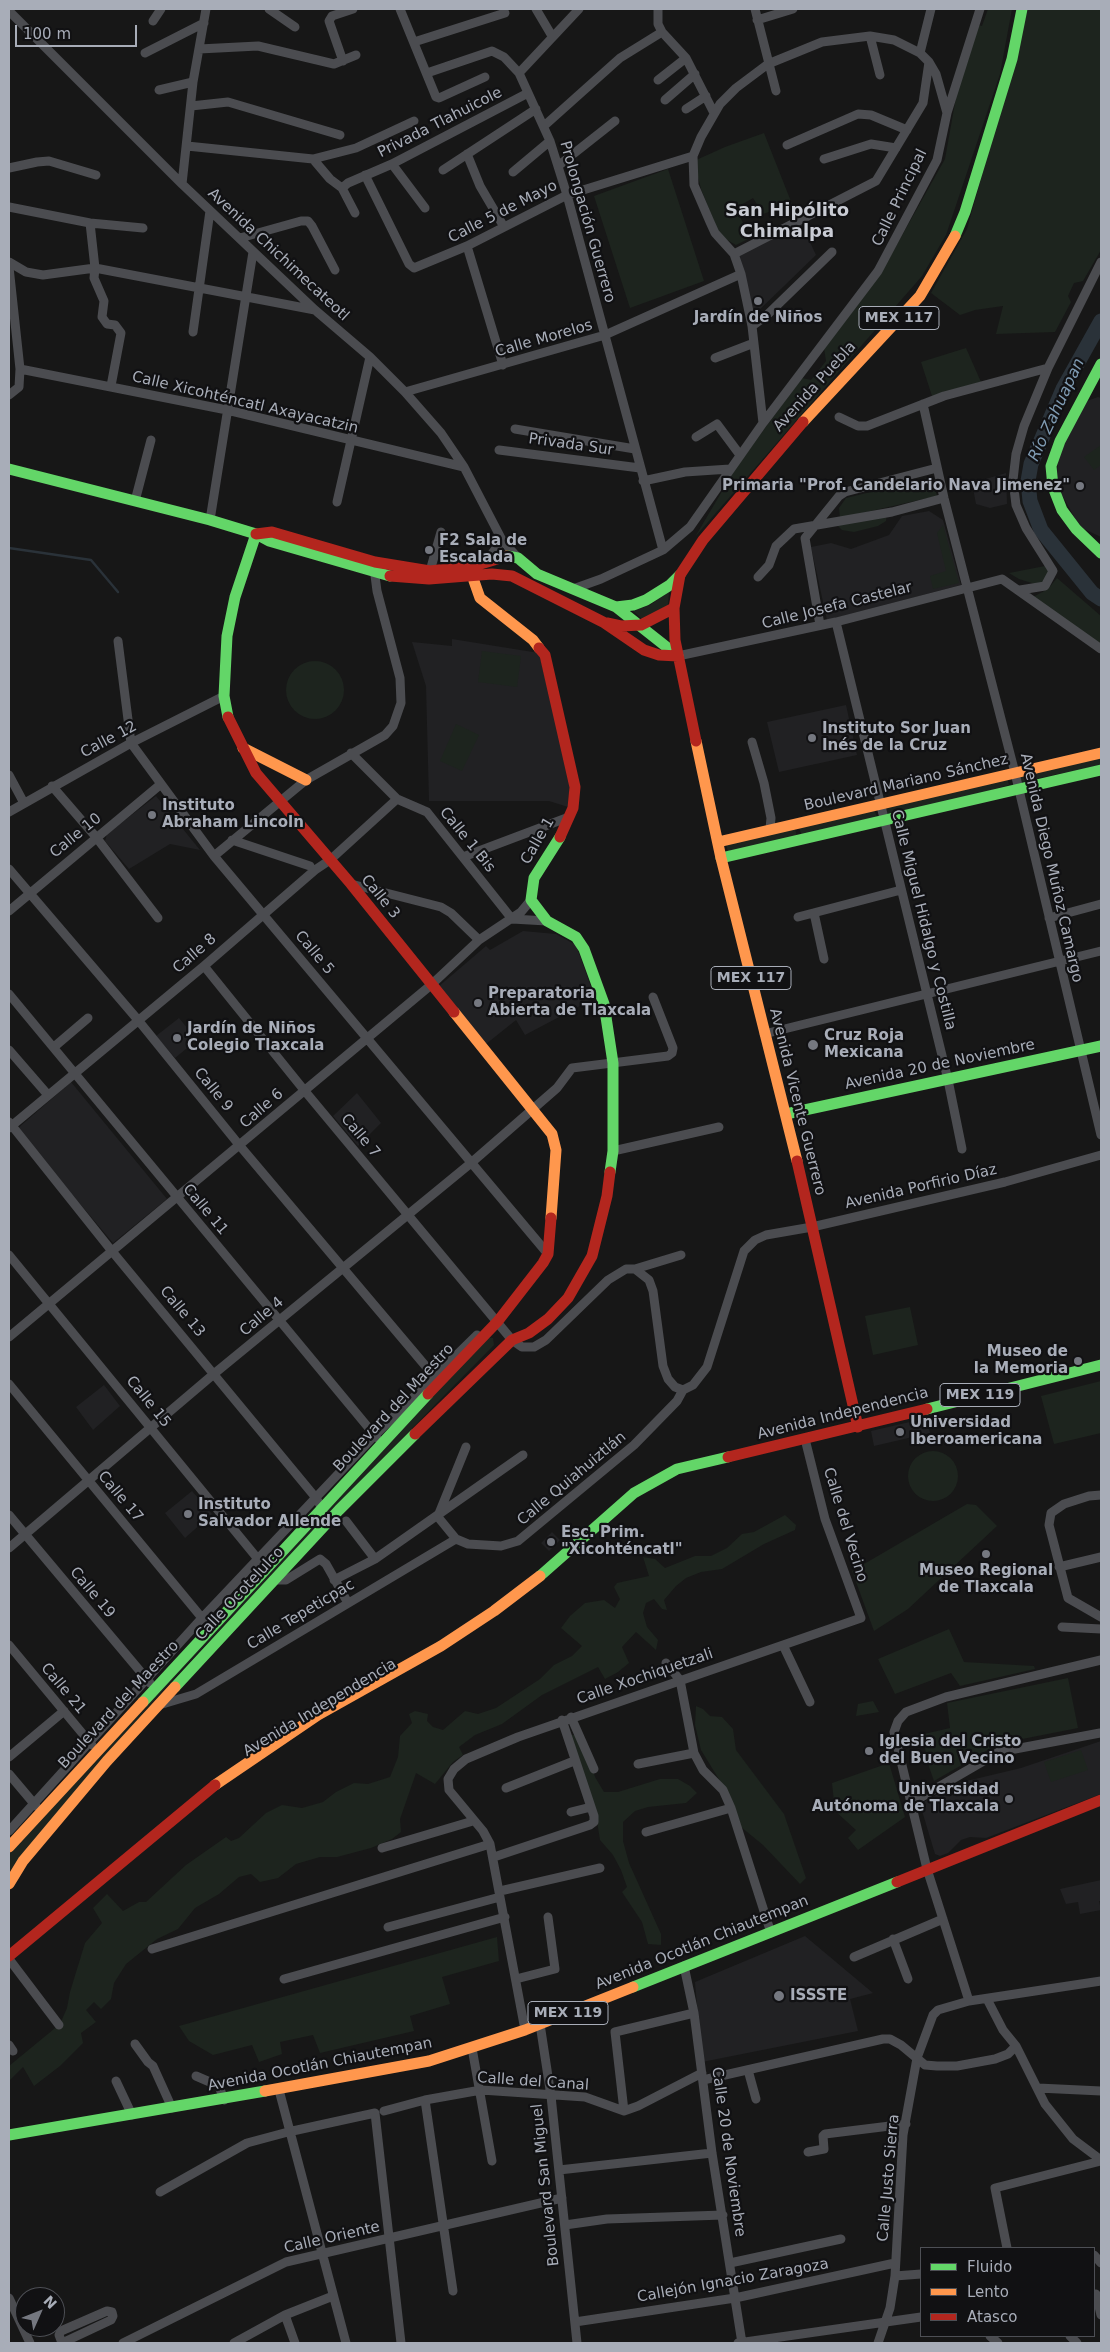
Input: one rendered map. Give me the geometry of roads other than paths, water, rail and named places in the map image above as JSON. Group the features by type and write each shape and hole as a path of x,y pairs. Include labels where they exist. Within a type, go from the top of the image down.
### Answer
{"main road":[{"name":"Avenida Puebla","path":"674,608 680,575 703,540 766,465 920,296 935,274 952,244 965,212 1012,59 1022,9"},
{"path":"1101,364 1060,441 1051,466 1053,487 1062,510 1076,529 1101,550"},
{"path":"9,469 210,520 256,534 269,541 374,566 430,571 478,568 520,579 602,622 644,650 659,655 678,656"},
{"name":"Calle 3","path":"256,534 235,597 227,636 224,696 229,721 256,772 280,803 351,884 552,1134 556,1150 546,1258"},
{"path":"374,566 394,577 412,579 478,568 507,556 523,561 538,574 616,607 678,656"},
{"path":"520,579 523,561"},
{"name":"Calle 1","path":"478,568 476,590 480,598 500,616 533,640 545,655 575,787 573,808 563,832 534,878 531,900"},
{"path":"616,607 633,605 646,600 665,589 680,575"},
{"path":"602,622 621,626 641,625 664,616 674,608"},
{"name":"Avenida Vicente Guerrero","path":"674,608 675,640 678,656 721,858 764,1034 786,1114 858,1427"},
{"path":"243,748 306,780"},
{"name":"Boulevard Mariano Sánchez","path":"718,842 1101,753"},
{"name":"Boulevard Mariano Sánchez","path":"721,858 884,822 1018,788 1101,770"},
{"path":"796,824 800,840"},
{"path":"512,1340 529,1333 548,1319 568,1298 580,1280 592,1256 608,1196 614,1151 613,1063 604,1004 584,949 576,937 547,921 531,900"},
{"name":"Avenida 20 de Noviembre","path":"786,1114 1101,1046"},
{"name":"Boulevard del Maestro","path":"9,1848 37,1807 150,1684 212,1626 262,1564 319,1503 368,1458 378,1439 498,1322 546,1258"},
{"name":"Calle Ocotelulco","path":"9,1884 23,1861 157,1705 377,1471 512,1340"},
{"name":"Avenida Independencia","path":"10,1962 238,1775 500,1617 555,1574 652,1482 677,1469 858,1427 1101,1365"},
{"path":"368,1458 372,1468 377,1471"},
{"name":"Avenida Ocotlán Chiautempan","path":"9,2135 279,2090 429,2061 472,2048 540,2024 771,1933 1101,1800"},
{"path":"9,1848 15,1857 23,1861"}],"street":[{"path":"152,21 161,9"},
{"path":"182,184 193,82 206,9"},
{"path":"269,9 294,27"},
{"path":"281,9 285,20"},
{"path":"343,61 329,21 330,18 353,9"},
{"path":"400,9 427,73 432,93 436,97 440,98 485,77"},
{"path":"536,9 552,36"},
{"path":"519,72 579,9"},
{"path":"658,9 658,24 662,32 686,58 714,113"},
{"path":"755,9 776,91"},
{"path":"757,20 793,9"},
{"path":"920,53 931,9"},
{"path":"947,113 980,9"},
{"name":"Avenida Chichimecateotl","path":"9,11 182,184 315,310 370,357 404,392 440,433 464,467 502,540 523,561"},
{"path":"414,42 505,13"},
{"path":"145,53 204,23"},
{"path":"544,126 620,58 662,32"},
{"path":"870,36 880,75"},
{"name":"Calle Principal","path":"573,589 601,579 663,550 690,527 763,422 878,271 937,160 947,113 936,74 929,62 920,53 894,40 870,36 822,42 768,64 736,88 720,104 693,156 694,185 714,233 734,254"},
{"path":"199,49 258,46 334,64 356,55"},
{"name":"Prolongación Guerrero","path":"427,73 492,51 504,57 519,72 550,141 567,195 663,550"},
{"path":"658,80 686,58"},
{"path":"763,422 752,326 741,274 734,254 876,182 923,103 929,62"},
{"path":"665,100 695,74"},
{"path":"159,90 193,82"},
{"name":"Privada Tlahuicole","path":"342,188 348,183 392,164 528,92"},
{"path":"686,109 706,96"},
{"path":"191,106 228,102 340,135"},
{"path":"443,170 536,109"},
{"path":"787,144 858,114 871,115 907,130"},
{"path":"187,146 313,158 356,148 414,121"},
{"path":"558,166 615,121"},
{"path":"513,172 550,141"},
{"path":"824,159 871,144 896,148"},
{"path":"467,154 480,186 504,227"},
{"name":"Calle 5 de Mayo","path":"365,176 409,264 414,268 467,246 567,195 693,156"},
{"path":"313,158 330,179 342,188 355,213"},
{"path":"9,168 49,161 96,175"},
{"path":"392,164 425,208"},
{"path":"9,208 90,222 144,228"},
{"path":"193,332 210,211"},
{"path":"240,238 301,221 308,221 335,270"},
{"path":"90,222 96,268 94,278 104,301 102,317 107,324 115,325 121,333 111,386"},
{"path":"467,246 503,365"},
{"path":"210,520 253,252"},
{"path":"752,326 768,315 832,252"},
{"path":"9,262 26,272 43,275 96,268 315,310"},
{"path":"1020,590 1045,586 1053,571 1026,528 1016,505 1013,480 1016,454 1024,426 1048,368 1101,262"},
{"path":"9,267 12,329 20,369 19,387 9,395"},
{"name":"Calle Morelos","path":"404,392 605,336 741,274"},
{"path":"716,358 754,343"},
{"path":"337,502 370,357"},
{"path":"839,417 858,426 867,426 944,396 1048,368"},
{"name":"Calle Xicohténcatl Axayacatzin","path":"20,369 227,410 352,442 464,467"},
{"name":"Avenida Diego Muñoz Camargo","path":"923,404 944,498 1015,773 1101,1135"},
{"path":"696,437 717,424 740,456"},
{"path":"515,429 635,449"},
{"path":"135,501 151,440"},
{"name":"Privada Sur","path":"499,450 640,468"},
{"path":"820,625 805,538 839,496 845,492 938,468"},
{"path":"643,481 685,472 730,469"},
{"path":"758,577 769,565 776,546 794,529 892,512 944,498"},
{"path":"430,571 441,532"},
{"path":"478,568 502,540"},
{"path":"214,856 306,780 385,735 393,726 401,703 400,678 374,566"},
{"name":"Calle Josefa Castelar","path":"678,656 836,622 1002,579 1020,590"},
{"path":"1020,590 1101,649"},
{"name":"Calle Miguel Hidalgo y Costilla","path":"836,622 948,1080 962,1149"},
{"name":"Calle 5","path":"118,642 132,743 214,856 367,1037 471,1163 546,1258"},
{"name":"Calle 12","path":"9,812 52,786 224,696"},
{"path":"752,742 764,783 771,818 770,829"},
{"name":"Calle 1 Bis","path":"351,753 397,799 427,812 512,919"},
{"path":"9,775 24,803"},
{"name":"Calle 10","path":"9,911 29,892 161,784"},
{"path":"52,786 96,837 158,918"},
{"name":"Calle 8","path":"10,1125 204,966 315,870 330,860 397,799"},
{"path":"463,857 569,817"},
{"path":"232,840 310,866"},
{"name":"Calle 9","path":"9,869 138,1020 240,1146 434,1376"},
{"path":"351,884 446,909 479,940"},
{"path":"798,917 901,890"},
{"name":"Calle 6","path":"9,1337 431,985 479,940 521,912 531,900"},
{"path":"1049,918 1101,904"},
{"path":"814,913 824,959"},
{"path":"512,919 547,921"},
{"path":"764,1034 1101,951"},
{"name":"Calle 7","path":"204,966 304,1090 498,1322"},
{"name":"Calle 11","path":"9,994 378,1439"},
{"name":"Calle 4","path":"9,1548 215,1373 471,1163 557,1088 572,1068 668,1056 672,1053 673,1048 653,997"},
{"path":"54,1047 88,1018"},
{"path":"10,1050 48,1095"},
{"name":"Calle 13","path":"10,1125 111,1250 215,1373 319,1503 326,1524"},
{"path":"614,1151 718,1127"},
{"name":"Avenida Porfirio Díaz","path":"683,1390 693,1385 707,1367 744,1251 755,1240 766,1235 812,1227 1005,1182 1101,1155"},
{"name":"Calle 15","path":"9,1255 262,1564"},
{"path":"498,1322 512,1340 522,1347 534,1347 546,1340 608,1280 626,1270 681,1255"},
{"path":"635,1269 649,1280 653,1291 663,1366 668,1379 675,1387 683,1390"},
{"name":"Boulevard del Maestro","path":"319,1503 434,1376 480,1332 498,1322"},
{"name":"Calle 17","path":"9,1384 202,1618 212,1626"},
{"name":"Calle Quiahuiztlán","path":"456,1539 468,1544 501,1546 518,1541 634,1445 677,1401 683,1390"},
{"name":"Calle del Vecino","path":"805,1440 825,1519 861,1618"},
{"path":"438,1516 466,1447"},
{"path":"334,1580 376,1559 523,1455"},
{"path":"1101,1495 1089,1496 1064,1504 1051,1513 1049,1525 1068,1598 1101,1617"},
{"name":"Calle 19","path":"9,1515 150,1684"},
{"path":"438,1516 456,1539"},
{"path":"346,1521 376,1559"},
{"name":"Calle Tepeticpac","path":"157,1705 196,1694 456,1539"},
{"path":"1059,1567 1101,1557"},
{"path":"273,1580 286,1580 320,1559 326,1564 348,1603"},
{"name":"Boulevard del Maestro","path":"150,1684 202,1618 262,1564"},
{"name":"Calle Xochiquetzali","path":"473,1821 449,1790 448,1779 454,1769 466,1759 567,1719 861,1618"},
{"path":"1062,1627 1101,1629"},
{"name":"Calle 21","path":"9,1645 93,1746"},
{"path":"783,1645 810,1702"},
{"path":"1101,1660 946,1697 906,1712 898,1721 894,1732 927,1869 969,2001 987,2000 1101,1981"},
{"path":"666,1663 680,1680 694,1753 704,1770 723,1790 731,1808 771,1933"},
{"path":"9,1756 64,1711"},
{"path":"494,1857 590,1825 594,1822 591,1807 574,1761 567,1719"},
{"path":"567,1719 594,1770"},
{"path":"911,1803 999,1752 1100,1733"},
{"path":"638,1764 694,1753"},
{"path":"506,1788 574,1761"},
{"path":"9,1774 37,1807"},
{"name":"Boulevard del Maestro","path":"9,1831 37,1807"},
{"path":"572,1812 591,1807"},
{"path":"646,1832 731,1808"},
{"path":"382,1848 473,1821 483,1831 494,1857 524,2030"},
{"path":"152,1949 490,1844"},
{"path":"388,1927 500,1894 600,1868"},
{"path":"284,1978 504,1917"},
{"path":"516,1979 554,1969 548,1917"},
{"path":"854,1957 943,1919"},
{"path":"893,1939 908,1979"},
{"path":"10,1962 59,2026"},
{"name":"Calle 20 de Noviembre","path":"684,1966 694,2013 712,2154 723,2215 740,2343"},
{"path":"987,2000 1003,2030 1016,2046 1045,2104 1073,2139 1101,2160"},
{"name":"Calle Justo Sierra","path":"878,2343 890,2308 895,2276 903,2135 918,2058 933,2014 938,2010 969,2001"},
{"path":"694,2013 615,2032 624,2111 703,2077 748,2070 883,2038 890,2039 925,2065 957,2066 995,2059 1008,2054 1016,2046"},
{"name":"Boulevard San Miguel","path":"540,2024 551,2096 577,2343"},
{"path":"135,2044 153,2066 172,2108"},
{"path":"472,2048 481,2090 492,2161"},
{"path":"748,2070 756,2099"},
{"path":"196,2076 219,2086 224,2100"},
{"path":"116,2081 132,2115"},
{"path":"1038,2088 1101,2091"},
{"path":"279,2090 288,2132 346,2343"},
{"name":"Calle del Canal","path":"160,2192 247,2143 425,2100 481,2090 585,2097 624,2111"},
{"path":"425,2100 453,2291"},
{"path":"380,2112 389,2239 401,2343"},
{"path":"808,2152 824,2149 823,2136 825,2134 906,2124"},
{"path":"559,2170 712,2154"},
{"path":"1007,2247 995,2188 1101,2160"},
{"name":"Calle Oriente","path":"123,2343 273,2267 562,2198"},
{"path":"564,2225 607,2219 723,2215"},
{"path":"730,2263 841,2239"},
{"name":"Callejón Ignacio Zaragoza","path":"575,2322 735,2298 896,2263"},
{"path":"895,2276 920,2274"},
{"path":"1097,2294 1101,2315"},
{"path":"234,2343 285,2315 333,2296"},
{"path":"9,2298 30,2343"},
{"path":"107,2311 112,2312 111,2320 62,2343 59,2334 61,2331 107,2311"},
{"path":"285,2315 295,2343"},
{"path":"740,2343 920,2317"}],"waterway":[{"name":"Río Zahuapan","path":"1101,321 1063,389 1031,464 1028,481 1030,501 1041,530 1092,593 1101,599"},
{"path":"9,548 91,560 118,592"}],"place":[{"name":"Jardín de Niños","path":"758,301"},
{"name":"Primaria \"Prof. Candelario Nava Jimenez\"","path":"1080,486"},
{"name":"F2 Sala de Escalada","path":"429,550"},
{"name":"Instituto Sor Juan Inés de la Cruz","path":"812,738"},
{"name":"Instituto Abraham Lincoln","path":"152,815"},
{"name":"Preparatoria Abierta de Tlaxcala","path":"478,1003"},
{"name":"Jardín de Niños Colegio Tlaxcala","path":"177,1038"},
{"name":"Cruz Roja Mexicana","path":"813,1045"},
{"name":"Museo de la Memoria","path":"1078,1361"},
{"name":"Universidad Iberoamericana","path":"900,1432"},
{"name":"Instituto Salvador Allende","path":"188,1514"},
{"name":"Esc. Prim. \"Xicohténcatl\"","path":"551,1542"},
{"name":"Museo Regional de Tlaxcala","path":"986,1554"},
{"name":"Iglesia del Cristo del Buen Vecino","path":"869,1751"},
{"name":"Universidad Autónoma de Tlaxcala","path":"1009,1799"},
{"name":"ISSSTE","path":"779,1996"}],"district":[{"name":"San Hipólito Chimalpa","path":"787,221"}]}
